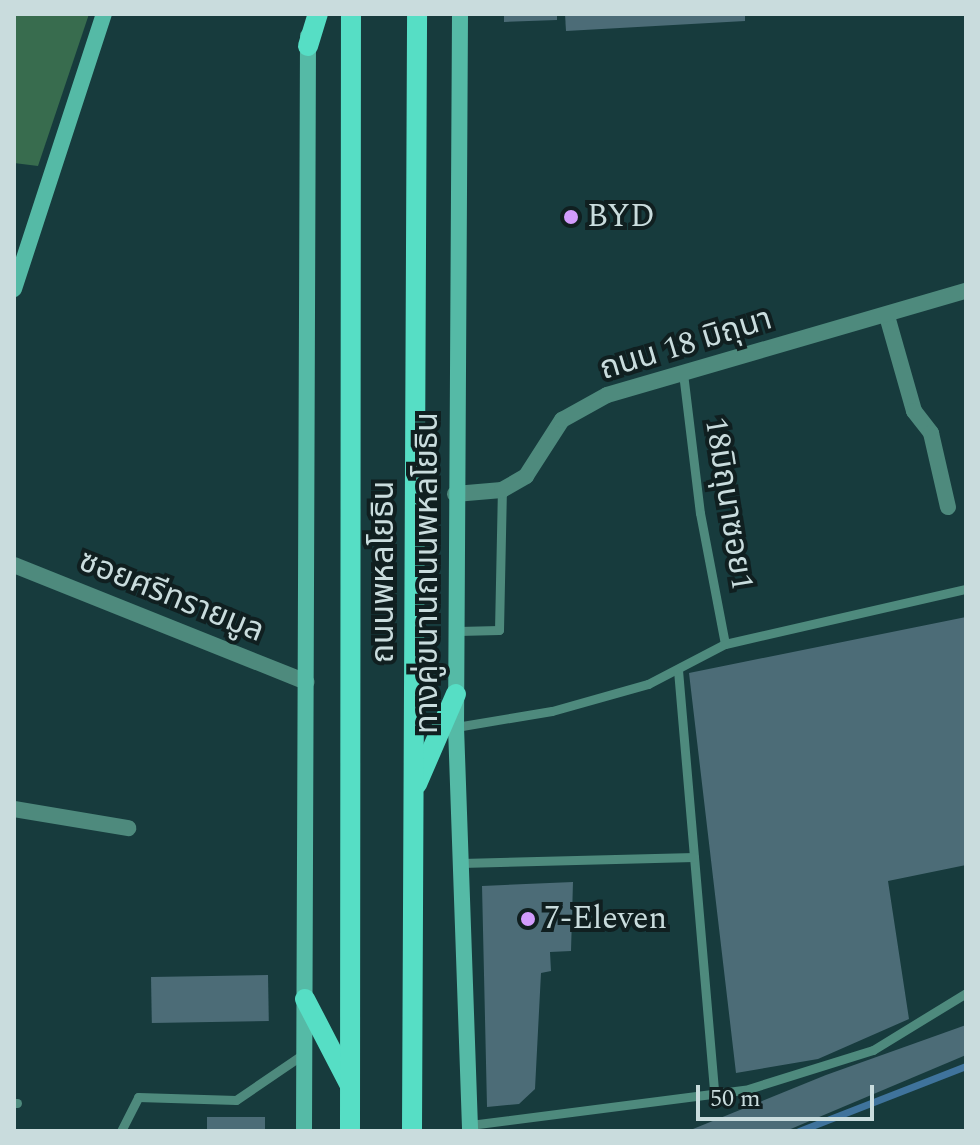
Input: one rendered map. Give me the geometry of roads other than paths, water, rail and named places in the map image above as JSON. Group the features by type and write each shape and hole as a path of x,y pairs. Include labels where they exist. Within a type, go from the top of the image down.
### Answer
{"main road":[{"path":"14,289 104,14"},
{"path":"304,1131 308,14"},
{"path":"308,46 318,14"},
{"name":"ถนนพหลโยธิน","path":"350,1131 351,14"},
{"name":"ถนนพหลโยธิน","path":"412,1131 417,14"},
{"name":"ทางคู่ขนานถนนพหลโยธิน","path":"460,14 456,727 470,1128"},
{"path":"413,791 456,694"},
{"path":"305,999 350,1087"}],"street":[{"name":"ถนน 18 มิถุนา","path":"502,490 526,476 562,420 607,395 966,291"},
{"path":"887,316 914,411 931,433 948,507"},
{"path":"455,494 502,490"},
{"name":"ซอยศรีทรายมูล","path":"14,565 307,682"},
{"path":"14,809 128,828"}],"lane":[{"name":"18มิถุนาซอย1","path":"683,373 700,513 725,644"},
{"path":"458,631 499,630 502,490"},
{"path":"456,727 552,711 648,684 725,644 966,589"},
{"path":"678,670 714,1094"},
{"path":"461,863 694,857"},
{"path":"470,1128 745,1090 873,1050 966,993"},
{"path":"121,1131 138,1097 236,1100 305,1053"}],"waterway":[{"path":"799,1131 966,1066"}],"place":[{"name":"BYD","path":"571,217"},
{"name":"7-Eleven","path":"528,919"}]}
